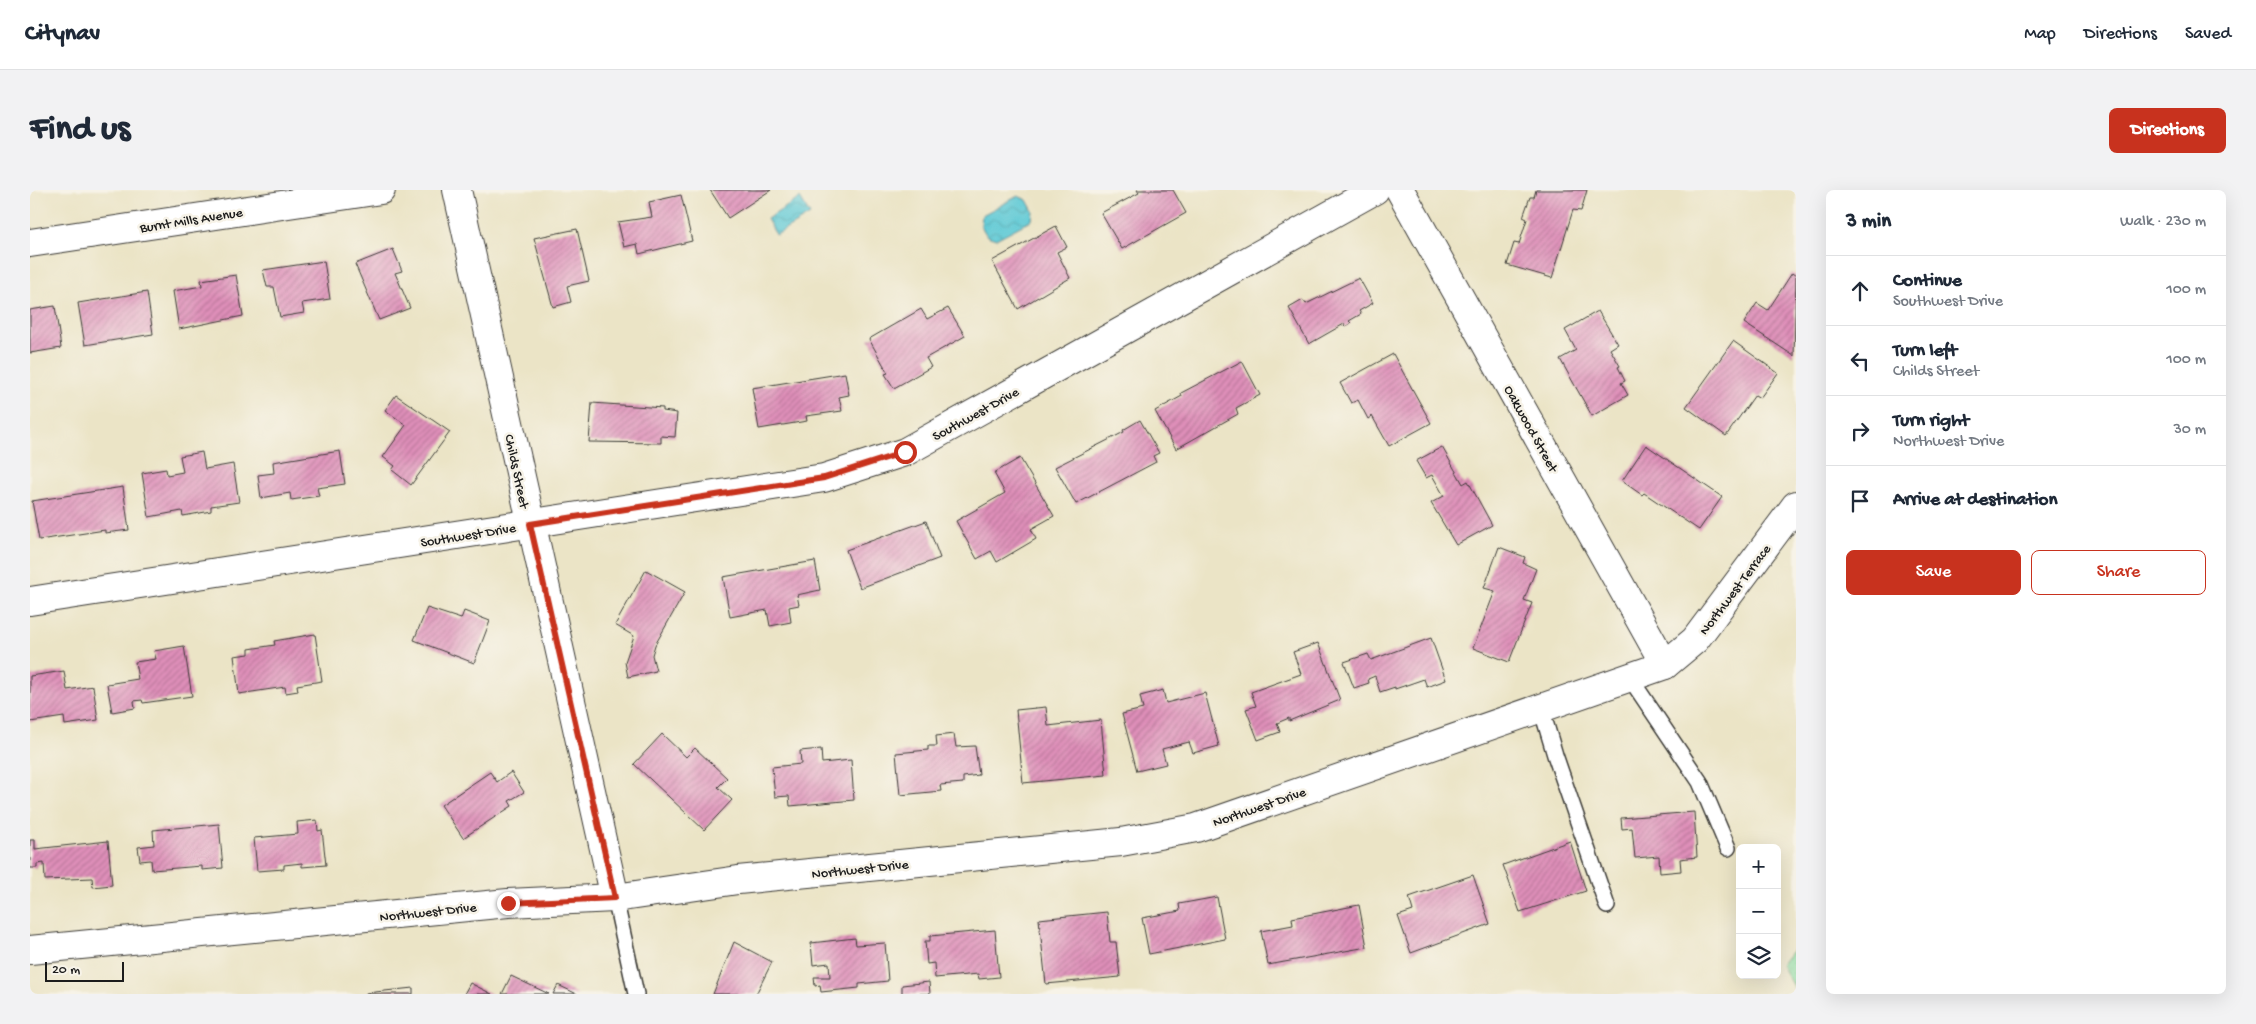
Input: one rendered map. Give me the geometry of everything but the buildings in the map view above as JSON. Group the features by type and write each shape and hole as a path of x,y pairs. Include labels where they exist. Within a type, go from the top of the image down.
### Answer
{"street":[{"name":"Burnt Mills Avenue","path":"30,243 381,190"},
{"name":"Childs Street","path":"457,190 615,898"},
{"name":"Southwest Drive","path":"30,601 824,478 905,452 1375,190"},
{"name":"Oakwood Street","path":"1400,190 1665,665"},
{"name":"Northwest Terrace","path":"1665,665 1695,640 1796,505"},
{"name":"Northwest Drive","path":"30,950 508,903 615,898 738,880 1121,842 1196,828 1665,665"}],"lane":[{"path":"1630,678 1700,782 1728,848"},
{"path":"1541,708 1554,755 1607,906"},
{"path":"615,898 636,994"}],"green space":[{"path":"1796,946 1796,992 1781,965"}],"water":[{"path":"1018,196 1027,200 1033,211 1032,220 996,239 987,236 981,226 982,215"},
{"path":"800,198 810,215 776,235 767,219"}],"route":[{"path":"508,903 615,898 530,524 824,478 905,452"}]}
